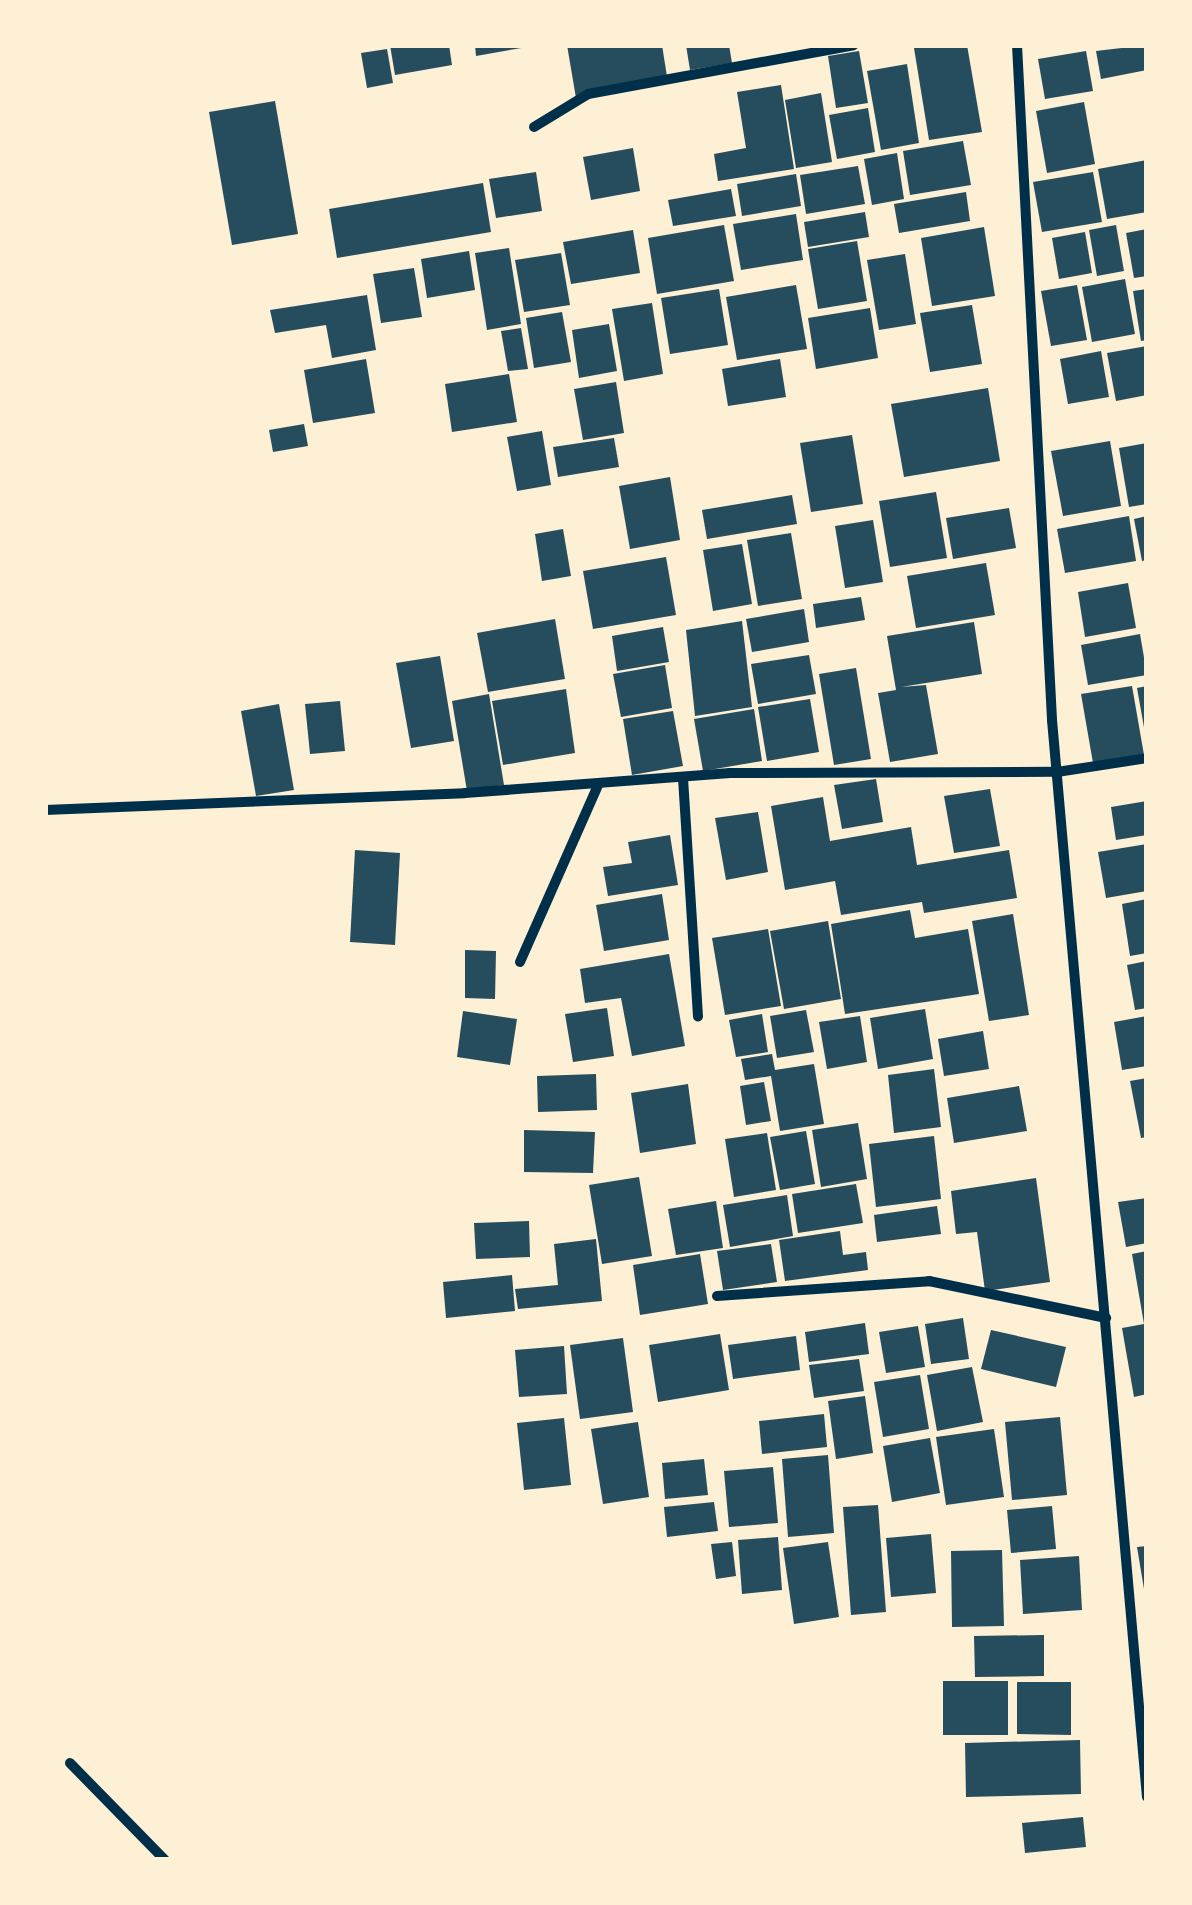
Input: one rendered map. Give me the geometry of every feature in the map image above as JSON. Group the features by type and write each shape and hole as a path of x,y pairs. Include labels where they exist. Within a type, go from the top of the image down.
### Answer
{"street":[{"path":"534,127 588,94 854,45"},
{"path":"1017,45 1028,344 1056,772 1147,1797"},
{"path":"45,810 683,778 1056,772 1147,758"},
{"path":"683,778 698,1017"},
{"path":"520,962 598,785"},
{"path":"717,1296 929,1281 1106,1318"},
{"path":"70,1763 165,1860"}],"building":[{"path":"390,45 449,45 452,65 395,75"},
{"path":"475,45 527,45 527,47 476,56"},
{"path":"567,45 662,45 668,83 576,98"},
{"path":"686,45 729,45 732,63 690,70"},
{"path":"967,45 982,132 929,140 914,48"},
{"path":"1147,45 1147,70 1101,79 1096,51"},
{"path":"387,49 393,83 367,88 361,53"},
{"path":"859,51 868,103 836,108 828,56"},
{"path":"1086,51 1093,91 1045,99 1038,59"},
{"path":"907,64 919,143 881,150 867,71"},
{"path":"781,85 794,169 718,181 714,154 746,148 737,92"},
{"path":"821,93 832,162 796,168 785,100"},
{"path":"275,101 298,234 232,245 209,112"},
{"path":"1084,102 1095,164 1047,173 1036,111"},
{"path":"868,108 875,152 837,159 829,115"},
{"path":"963,141 971,185 910,195 903,151"},
{"path":"633,148 640,191 591,200 583,157"},
{"path":"897,153 904,199 872,205 864,159"},
{"path":"1147,160 1147,212 1107,219 1098,169"},
{"path":"858,166 865,204 806,214 800,175"},
{"path":"536,172 542,211 496,218 489,179"},
{"path":"1093,172 1102,222 1042,232 1033,182"},
{"path":"796,174 801,206 742,216 737,184"},
{"path":"483,183 491,232 337,258 329,209"},
{"path":"731,189 736,216 673,226 668,200"},
{"path":"966,192 970,221 899,233 894,204"},
{"path":"865,212 869,237 808,247 804,222"},
{"path":"796,214 803,260 741,270 733,224"},
{"path":"724,225 734,281 657,294 648,238"},
{"path":"1116,225 1124,271 1097,276 1089,230"},
{"path":"984,227 995,296 932,306 921,238"},
{"path":"1147,229 1147,276 1134,278 1126,233"},
{"path":"633,230 640,273 571,284 563,242"},
{"path":"1085,232 1092,273 1059,279 1052,238"},
{"path":"857,241 867,301 818,309 808,249"},
{"path":"509,248 521,324 487,330 475,253"},
{"path":"469,251 475,290 427,298 421,259"},
{"path":"561,253 570,305 524,312 515,260"},
{"path":"905,254 916,324 879,330 867,260"},
{"path":"414,268 422,317 381,323 373,274"},
{"path":"1125,279 1135,334 1092,342 1082,287"},
{"path":"796,285 807,349 737,360 726,297"},
{"path":"1077,285 1087,340 1051,346 1041,291"},
{"path":"719,289 728,345 670,354 661,298"},
{"path":"1147,289 1147,340 1141,341 1133,291"},
{"path":"367,295 376,350 332,358 326,325 275,333 270,310"},
{"path":"652,303 663,374 624,381 612,309"},
{"path":"972,305 982,364 930,372 920,313"},
{"path":"870,308 878,358 816,369 808,318"},
{"path":"562,312 571,362 534,368 526,318"},
{"path":"609,324 617,371 579,378 572,330"},
{"path":"521,328 528,369 508,371 501,331"},
{"path":"1147,346 1147,395 1116,401 1107,353"},
{"path":"1101,351 1109,397 1068,404 1060,359"},
{"path":"366,359 375,413 313,423 304,370"},
{"path":"780,359 786,397 728,406 722,369"},
{"path":"509,374 517,422 452,432 445,384"},
{"path":"616,382 624,433 583,440 574,389"},
{"path":"988,388 1000,461 904,477 891,404"},
{"path":"304,424 308,446 273,452 269,430"},
{"path":"542,431 551,485 517,491 507,437"},
{"path":"852,435 863,504 811,512 800,443"},
{"path":"614,438 619,467 558,477 553,447"},
{"path":"1110,441 1121,506 1063,516 1051,451"},
{"path":"1147,443 1147,504 1129,507 1119,448"},
{"path":"670,477 680,540 630,549 619,486"},
{"path":"936,492 947,558 890,567 879,501"},
{"path":"792,495 797,524 707,539 702,510"},
{"path":"1009,508 1016,548 953,559 946,518"},
{"path":"1129,516 1136,561 1065,573 1057,529"},
{"path":"1147,516 1147,560 1142,561 1134,519"},
{"path":"873,520 883,582 845,588 835,526"},
{"path":"563,529 571,576 542,581 535,534"},
{"path":"791,533 802,599 758,606 747,540"},
{"path":"742,544 752,604 713,611 703,550"},
{"path":"666,557 676,615 593,629 583,571"},
{"path":"986,563 995,615 916,628 907,576"},
{"path":"1128,583 1136,628 1085,637 1078,592"},
{"path":"861,597 865,620 816,628 813,604"},
{"path":"804,609 809,642 752,652 746,619"},
{"path":"555,619 565,679 488,692 477,633"},
{"path":"742,621 752,707 695,716 686,630"},
{"path":"974,622 982,674 901,687 926,685 938,754 890,762 878,693 896,690 887,636"},
{"path":"663,627 669,662 617,671 612,636"},
{"path":"1140,634 1147,675 1088,685 1081,645"},
{"path":"809,655 816,694 758,704 751,664"},
{"path":"440,656 454,741 411,748 396,663"},
{"path":"665,665 672,708 621,717 613,674"},
{"path":"856,668 871,759 834,765 819,674"},
{"path":"1132,686 1144,755 1093,763 1081,694"},
{"path":"1147,686 1147,733 1145,733 1137,688"},
{"path":"566,689 575,753 503,765 492,701"},
{"path":"489,694 504,785 467,791 452,701"},
{"path":"810,699 819,752 767,761 758,707"},
{"path":"340,701 345,751 310,754 305,704"},
{"path":"279,704 294,790 256,796 241,711"},
{"path":"754,709 762,761 703,771 694,719"},
{"path":"673,711 683,766 632,775 623,719"},
{"path":"876,779 883,822 842,829 834,785"},
{"path":"990,789 1000,846 954,853 944,796"},
{"path":"823,797 830,841 911,827 917,865 1009,850 1017,898 924,913 922,902 841,915 835,881 785,890 771,806"},
{"path":"1147,801 1147,835 1116,840 1111,807"},
{"path":"758,812 768,872 726,880 715,818"},
{"path":"670,835 678,885 608,896 603,867 632,863 628,842"},
{"path":"1147,844 1147,891 1106,898 1098,852"},
{"path":"355,850 400,853 395,945 350,942"},
{"path":"662,894 669,940 604,951 596,905"},
{"path":"1147,899 1147,953 1130,956 1122,904"},
{"path":"910,910 915,938 968,929 979,994 845,1014 831,924"},
{"path":"1013,914 1029,1015 989,1021 972,921"},
{"path":"828,921 841,999 784,1009 770,931"},
{"path":"768,929 781,1006 725,1015 712,938"},
{"path":"465,950 496,951 495,999 465,998"},
{"path":"669,954 685,1046 632,1056 621,998 585,1003 580,969"},
{"path":"1147,961 1147,1008 1135,1010 1127,965"},
{"path":"607,1008 614,1056 573,1062 565,1014"},
{"path":"925,1009 933,1059 878,1069 870,1018"},
{"path":"806,1010 814,1052 777,1058 770,1016"},
{"path":"463,1011 517,1019 510,1065 457,1057"},
{"path":"762,1014 768,1052 736,1057 729,1020"},
{"path":"860,1016 867,1062 827,1069 819,1022"},
{"path":"1147,1016 1147,1066 1122,1070 1114,1022"},
{"path":"983,1031 989,1069 944,1076 938,1039"},
{"path":"772,1054 775,1070 814,1064 824,1124 780,1131 771,1076 745,1080 741,1059"},
{"path":"934,1069 941,1127 894,1133 888,1075"},
{"path":"596,1074 597,1110 538,1112 537,1076"},
{"path":"1147,1078 1147,1137 1141,1138 1130,1081"},
{"path":"764,1082 771,1121 746,1125 740,1086"},
{"path":"688,1084 696,1144 640,1153 631,1093"},
{"path":"1019,1086 1027,1131 954,1143 947,1098"},
{"path":"858,1123 867,1179 821,1187 812,1130"},
{"path":"524,1130 595,1132 593,1173 524,1172"},
{"path":"806,1131 815,1184 780,1190 770,1137"},
{"path":"767,1133 776,1190 734,1197 725,1139"},
{"path":"934,1136 941,1199 876,1207 869,1144"},
{"path":"639,1177 652,1256 602,1264 589,1185"},
{"path":"1036,1178 1050,1282 985,1291 977,1232 956,1234 951,1191"},
{"path":"856,1184 863,1223 798,1233 792,1194"},
{"path":"787,1195 793,1236 730,1247 723,1205"},
{"path":"1147,1198 1147,1243 1126,1247 1118,1202"},
{"path":"716,1201 723,1248 676,1255 668,1209"},
{"path":"937,1206 941,1234 877,1242 874,1215"},
{"path":"529,1221 530,1257 476,1259 474,1223"},
{"path":"840,1231 843,1255 866,1252 868,1270 785,1281 779,1240"},
{"path":"596,1239 602,1301 518,1309 515,1289 558,1285 554,1244"},
{"path":"771,1244 777,1282 723,1290 717,1251"},
{"path":"1147,1251 1147,1394 1134,1397 1122,1328 1144,1324 1132,1254"},
{"path":"700,1254 708,1304 640,1315 633,1265"},
{"path":"512,1275 515,1311 446,1318 443,1282"},
{"path":"963,1318 969,1359 931,1364 925,1324"},
{"path":"865,1323 869,1354 809,1362 805,1332"},
{"path":"918,1326 925,1367 886,1373 879,1332"},
{"path":"991,1330 1066,1347 1056,1387 981,1369"},
{"path":"720,1334 729,1390 658,1402 649,1345"},
{"path":"796,1336 800,1370 733,1379 728,1345"},
{"path":"623,1338 633,1412 580,1419 570,1345"},
{"path":"564,1346 567,1394 519,1397 515,1350"},
{"path":"859,1359 864,1391 814,1398 809,1365"},
{"path":"972,1367 983,1422 937,1431 927,1375"},
{"path":"920,1375 929,1429 883,1437 874,1382"},
{"path":"865,1396 873,1453 836,1459 828,1401"},
{"path":"824,1414 827,1447 762,1454 759,1421"},
{"path":"1060,1417 1067,1495 1012,1500 1005,1422"},
{"path":"564,1418 571,1485 524,1490 517,1423"},
{"path":"638,1422 649,1497 603,1504 591,1429"},
{"path":"994,1429 1004,1497 946,1505 936,1437"},
{"path":"930,1438 940,1493 892,1502 883,1446"},
{"path":"828,1455 834,1533 788,1537 782,1459"},
{"path":"704,1459 708,1495 665,1499 662,1463"},
{"path":"773,1467 778,1523 729,1527 724,1471"},
{"path":"714,1502 718,1531 667,1537 664,1507"},
{"path":"878,1505 886,1612 851,1615 843,1507"},
{"path":"1052,1506 1056,1549 1011,1553 1007,1510"},
{"path":"931,1534 936,1593 891,1597 886,1538"},
{"path":"778,1537 782,1590 742,1594 738,1540"},
{"path":"732,1542 736,1576 716,1579 711,1544"},
{"path":"828,1542 839,1617 794,1624 783,1548"},
{"path":"1147,1546 1147,1594 1145,1595 1137,1547"},
{"path":"1002,1550 1004,1626 952,1627 951,1551"},
{"path":"1079,1556 1082,1610 1023,1614 1020,1560"},
{"path":"1044,1635 1044,1676 975,1677 974,1636"},
{"path":"943,1681 1008,1681 1008,1735 943,1735"},
{"path":"1017,1682 1071,1682 1071,1735 1017,1734"},
{"path":"1080,1740 1081,1794 966,1797 965,1743"},
{"path":"1083,1817 1086,1847 1025,1853 1022,1823"}]}
